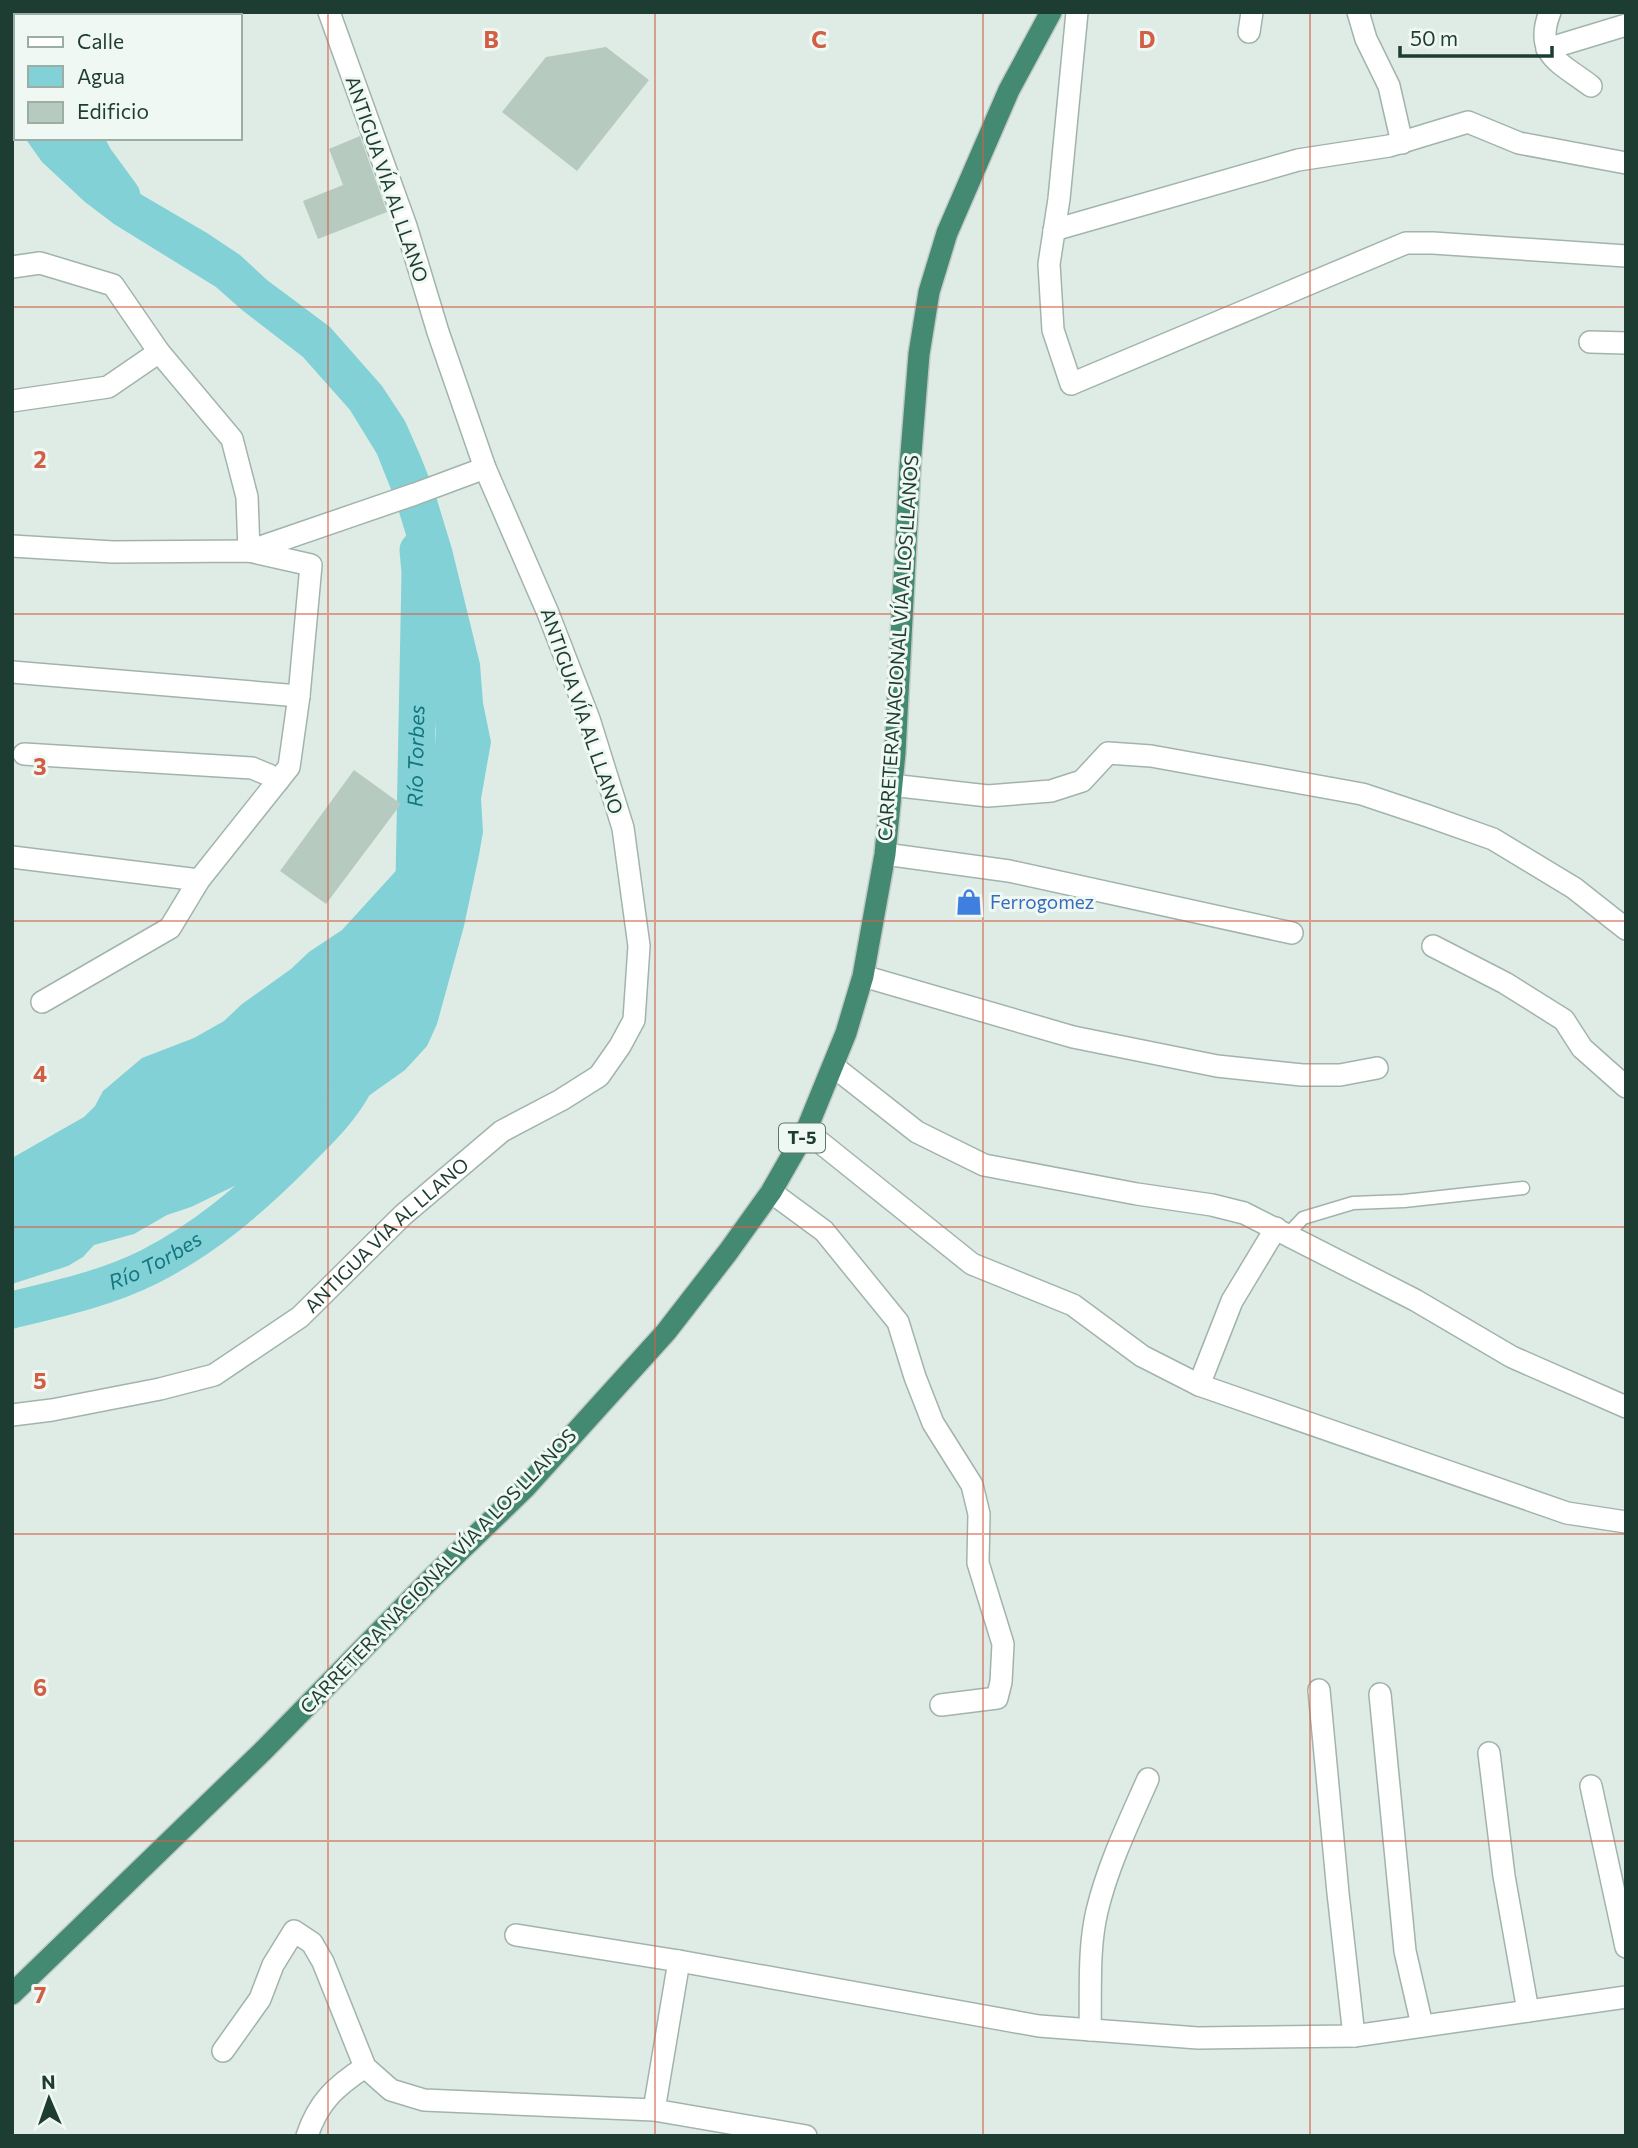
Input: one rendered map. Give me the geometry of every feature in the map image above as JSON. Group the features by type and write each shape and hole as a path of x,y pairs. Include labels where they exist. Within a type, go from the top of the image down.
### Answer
{"highway":[{"name":"CARRETERA NACIONAL VÍA A LOS LLANOS","path":"12,1994 264,1750 432,1578 525,1488 666,1332 771,1192 806,1131 833,1066 863,976 885,854 910,466 919,355 929,292 947,233 1009,90 1051,12"}],"street":[{"name":"ANTIGUA VÍA AL LLANO","path":"12,1415 160,1389 214,1375 300,1317 403,1215 502,1131 561,1100 599,1076 634,1020 639,946 623,828 589,719 548,613 485,468 438,332 406,226 329,12"},
{"path":"1077,12 1049,264 1053,330 1071,384 1406,243 1626,256"},
{"path":"1358,12 1366,39 1389,86 1402,143"},
{"path":"1550,12 1544,32 1547,50 1558,63 1591,86"},
{"path":"1547,50 1626,25"},
{"path":"1054,230 1298,160 1402,143 1468,122 1519,143 1626,163"},
{"path":"12,267 40,263 113,285 159,352 232,439 247,497 249,551"},
{"path":"1590,342 1626,343"},
{"path":"12,401 108,387 159,352"},
{"path":"249,551 485,468"},
{"path":"12,546 113,552 249,551 312,565 289,767 199,880 170,928 42,1002"},
{"path":"12,672 299,696"},
{"path":"891,785 988,796 1051,791 1082,781 1108,753 1151,756 1362,794 1493,839 1574,888 1626,929"},
{"path":"24,754 252,768 270,775 278,782"},
{"path":"885,854 1009,871 1292,933"},
{"path":"12,857 199,880"},
{"path":"1433,946 1505,983 1564,1020 1582,1048 1626,1087"},
{"path":"863,976 1073,1037 1217,1066 1302,1075 1377,1069"},
{"path":"833,1066 917,1132 984,1164 1244,1213 1415,1300 1512,1357 1626,1407"},
{"path":"806,1131 972,1264 1073,1305 1142,1356 1199,1385 1567,1513 1626,1522"},
{"path":"771,1192 824,1231 898,1322 933,1423 972,1485 979,1514 978,1563 1003,1644 1001,1682 998,1698 941,1705"},
{"path":"1199,1385 1232,1301 1282,1231"},
{"path":"1319,1690 1336,1879 1354,2036"},
{"path":"1380,1694 1405,1951 1422,2025"},
{"path":"1489,1753 1504,1876 1528,2011"},
{"path":"1090,2030 1091,1966 1097,1913 1114,1857 1148,1779"},
{"path":"1591,1786 1626,1947"},
{"path":"223,2051 260,1999 273,1965 294,1931 312,1943 323,1962 365,2067 391,2090 424,2100 654,2109 806,2136"},
{"path":"516,1935 679,1961 1039,2026 1198,2038 1354,2036 1626,1997"},
{"path":"654,2109 679,1961"},
{"path":"307,2136 313,2116 340,2083 365,2067"}],"lane":[{"path":"1282,1231 1303,1218 1353,1203 1404,1201 1523,1188"}],"water":[{"path":"26,140 77,140 137,192 240,255 267,280 330,327 382,386 405,421 434,490 452,549 480,664 483,703 491,742 481,799 483,832 479,855 464,926 437,1024 427,1046 405,1070 346,1112 283,1149 251,1178 191,1207 167,1215 134,1234 94,1245 83,1257 68,1266 12,1284 12,1158 84,1117 95,1106 103,1091 142,1058 194,1038 224,1021 309,952 342,930 404,862 432,787 436,732 428,638 413,558 396,502 377,454 350,410 303,357 216,287 114,224 85,202 42,162"}],"building":[{"path":"606,47 649,80 577,171 502,112 546,57"},
{"path":"360,136 387,212 318,239 303,201 343,185 329,149"},
{"path":"354,770 401,804 326,904 280,871"}],"waterway":[{"name":"Río Torbes","path":"85,140 95,159 122,196"},
{"name":"Río Torbes","path":"414,880 420,572 418,550"},
{"name":"Río Torbes","path":"12,1310 116,1281 149,1267 188,1244 225,1218 276,1174 326,1123 354,1085"}],"place":[{"name":"Ferrogomez","path":"969,902"}]}
